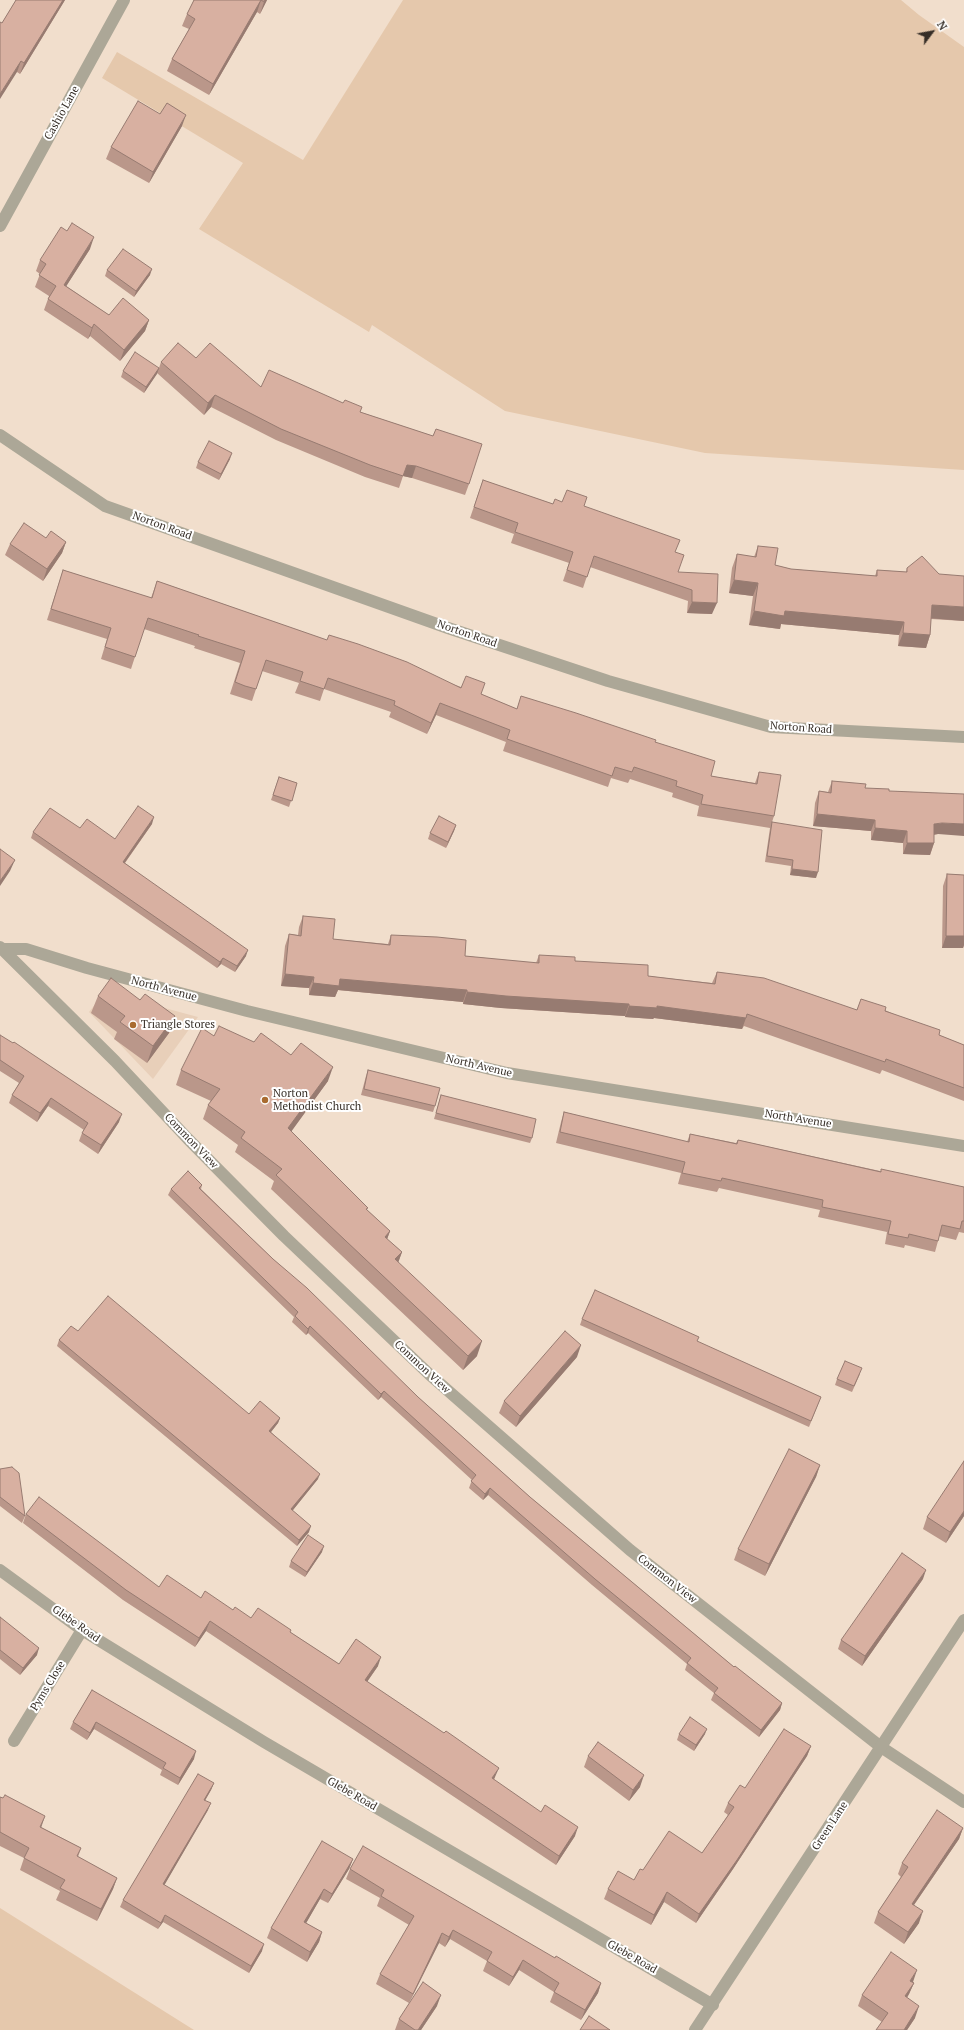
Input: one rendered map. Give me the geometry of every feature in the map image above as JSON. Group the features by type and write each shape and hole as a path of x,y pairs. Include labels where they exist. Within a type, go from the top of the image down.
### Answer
{"street":[{"name":"Cashio Lane","path":"0,226 124,0"},
{"name":"Norton Road","path":"0,435 105,506 448,628 608,681 771,727 964,737"},
{"name":"North Avenue","path":"1,948 26,949 87,968 247,1011 506,1073 964,1146"},
{"name":"Common View","path":"1,948 115,1061 188,1139 284,1236 428,1374 630,1550 881,1748 964,1802"},
{"name":"Glebe Road","path":"0,1570 82,1630 304,1765 713,2005"},
{"name":"Green Lane","path":"695,2030 713,2005 964,1620"},
{"name":"Pyms Close","path":"14,1741 82,1630"}],"shaded area":[{"path":"403,0 901,0 919,15 964,47 964,470 705,453 505,411 372,325 369,332 199,229 243,163 102,78 117,52 303,160"},
{"path":"105,992 198,1017 153,1079 89,1012"},
{"path":"0,1908 194,2030 0,2030"}],"building":[{"path":"16,0 63,0 24,63 21,61 0,94 0,22 2,23"},
{"path":"194,0 261,0 213,84 172,59 195,19 187,14"},
{"path":"138,101 160,114 167,103 186,115 153,172 111,147"},
{"path":"72,223 94,237 64,285 109,315 123,298 149,320 124,350 94,324 92,328 48,299 56,286 39,275 46,264 40,260 61,227 67,231"},
{"path":"123,249 152,269 136,291 107,270"},
{"path":"178,343 196,358 210,343 261,387 269,370 343,403 345,400 362,407 360,412 433,436 436,429 482,444 469,484 416,466 407,465 403,476 370,465 281,429 215,395 208,403 161,362"},
{"path":"135,352 159,368 146,387 123,371"},
{"path":"209,441 232,453 221,474 198,462"},
{"path":"483,480 553,504 555,499 562,502 567,490 587,497 584,506 680,540 675,552 684,555 678,572 718,574 717,603 692,602 692,590 594,556 587,577 567,570 573,552 515,532 518,523 474,507"},
{"path":"24,523 46,538 51,531 66,542 47,569 10,544"},
{"path":"758,546 778,548 775,565 791,569 877,576 877,570 907,572 907,568 922,556 939,574 964,576 964,607 932,605 930,635 903,633 904,622 785,611 784,616 754,611 758,583 734,580 737,554 756,557"},
{"path":"63,570 152,598 157,581 327,640 329,635 358,644 407,662 461,688 466,676 485,683 481,694 517,709 521,696 576,713 656,740 655,742 715,761 711,776 757,784 759,772 781,775 774,816 701,804 703,795 676,786 677,781 634,767 632,772 615,767 612,776 507,739 510,730 440,703 431,723 394,705 395,701 328,678 324,689 300,681 303,672 266,660 256,689 245,686 235,682 245,651 148,618 135,657 105,647 111,628 51,609"},
{"path":"279,777 297,783 292,801 273,795"},
{"path":"832,781 866,784 865,788 889,789 889,791 964,794 964,824 934,824 934,843 907,843 907,831 875,828 875,820 817,814 819,791 831,793"},
{"path":"138,806 154,817 123,862 248,950 237,966 223,958 220,962 33,832 50,808 80,828 87,819 115,839"},
{"path":"439,816 456,825 448,842 430,833"},
{"path":"772,822 822,830 818,872 792,869 793,860 767,856"},
{"path":"0,849 15,860 0,881"},
{"path":"947,874 964,875 964,936 946,936"},
{"path":"303,916 335,919 333,939 390,945 391,935 466,940 465,956 539,963 539,955 575,957 575,961 648,965 648,976 715,984 717,972 764,978 857,1010 861,999 886,1007 885,1011 940,1030 939,1035 964,1045 964,1088 886,1059 885,1062 747,1014 746,1018 657,1006 657,1008 629,1006 629,1004 506,996 467,992 467,990 340,979 339,986 313,983 314,977 285,974 289,934 301,936"},
{"path":"111,978 140,1000 145,994 175,1016 153,1046 120,1022 125,1016 98,996"},
{"path":"219,1026 254,1042 261,1033 291,1055 301,1043 333,1067 288,1128 368,1208 366,1209 390,1231 385,1237 402,1252 395,1259 482,1341 468,1356 276,1175 282,1169 241,1138 245,1132 208,1105 220,1089 181,1070 202,1028 214,1036"},
{"path":"0,1035 13,1043 14,1042 122,1114 101,1145 82,1133 88,1123 51,1098 40,1113 12,1095 24,1076 0,1060"},
{"path":"368,1070 440,1088 435,1106 364,1089"},
{"path":"441,1095 536,1119 532,1138 436,1113"},
{"path":"564,1112 689,1142 690,1134 737,1144 738,1140 881,1172 881,1169 964,1187 964,1221 962,1221 960,1229 942,1225 938,1241 909,1234 908,1238 888,1234 891,1221 822,1207 823,1200 722,1178 721,1181 682,1173 685,1162 560,1132"},
{"path":"188,1171 202,1185 199,1188 273,1259 307,1288 418,1397 530,1497 734,1667 735,1666 782,1703 761,1730 714,1693 718,1688 687,1663 691,1658 595,1579 490,1488 485,1494 471,1481 476,1475 384,1391 381,1394 310,1326 308,1329 295,1316 298,1312 171,1189"},
{"path":"595,1290 699,1337 697,1341 821,1397 811,1421 582,1319"},
{"path":"108,1296 249,1414 260,1401 280,1418 269,1431 320,1474 291,1509 311,1526 299,1540 59,1340 71,1326 78,1331"},
{"path":"565,1331 581,1345 520,1416 504,1401"},
{"path":"845,1361 862,1368 854,1386 837,1379"},
{"path":"789,1449 820,1465 769,1564 738,1549"},
{"path":"964,1461 964,1511 950,1532 927,1517"},
{"path":"12,1467 19,1473 25,1516 0,1497 0,1469"},
{"path":"39,1497 159,1587 167,1575 201,1598 205,1591 233,1610 235,1607 251,1618 258,1608 291,1630 290,1632 339,1664 356,1639 381,1657 365,1680 444,1733 446,1731 499,1768 492,1778 541,1812 545,1805 578,1827 559,1856 210,1621 199,1638 126,1590 26,1514"},
{"path":"308,1535 324,1546 307,1572 291,1561"},
{"path":"902,1553 926,1570 865,1656 841,1640"},
{"path":"0,1617 39,1648 23,1668 0,1650"},
{"path":"92,1690 196,1751 180,1778 163,1768 166,1763 96,1722 90,1733 73,1722"},
{"path":"690,1717 707,1729 696,1745 679,1734"},
{"path":"784,1729 811,1746 737,1860 699,1914 667,1892 654,1915 608,1889 618,1871 634,1880 640,1869 643,1870 669,1831 702,1853 734,1807 728,1803 740,1785 745,1788"},
{"path":"598,1742 644,1775 633,1790 588,1756"},
{"path":"198,1774 214,1783 204,1800 211,1803 163,1884 264,1944 251,1966 165,1915 161,1923 123,1900"},
{"path":"5,1795 45,1816 40,1827 81,1848 77,1856 117,1878 101,1909 60,1888 65,1880 24,1858 29,1848 0,1832 0,1797 3,1798"},
{"path":"937,1810 963,1828 912,1904 923,1911 908,1932 878,1912 908,1867 902,1863"},
{"path":"322,1841 353,1859 332,1894 324,1889 304,1922 322,1932 310,1952 271,1928"},
{"path":"363,1846 555,1958 556,1956 601,1983 585,2010 554,1992 559,1983 523,1960 513,1977 487,1961 492,1952 453,1930 449,1937 442,1933 413,1994 380,1974 414,1916 381,1896 384,1890 350,1869"},
{"path":"891,1952 917,1970 910,1981 914,1983 905,1996 919,2006 904,2030 876,2030 888,2013 862,1995"},
{"path":"423,1982 441,1995 418,2030 415,2030 399,2019"},
{"path":"589,2016 610,2030 580,2030"}],"place":[{"name":"Triangle Stores","path":"133,1025"},
{"name":"Norton Methodist Church","path":"265,1100"}]}
